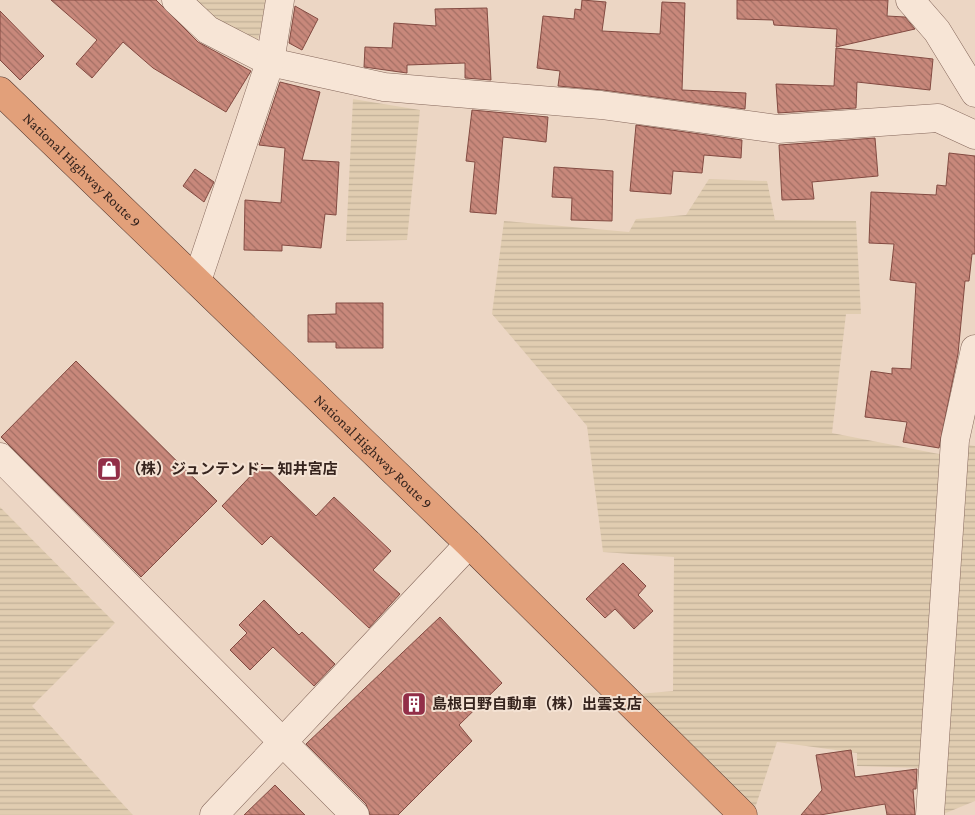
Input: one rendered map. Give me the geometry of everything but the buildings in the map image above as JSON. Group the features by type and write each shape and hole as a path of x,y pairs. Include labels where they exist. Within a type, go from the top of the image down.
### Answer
{"highway":[{"name":"National Highway Route 9","path":"0,91 469,544 742,815"}],"street":[{"path":"176,0 208,30 270,62 384,87 601,105 778,129 938,118 975,135"},
{"path":"197,281 270,62 280,0"},
{"path":"910,0 937,30 975,93"},
{"path":"930,815 955,440 975,349"},
{"path":"0,457 355,815"},
{"path":"214,815 469,544"}],"shaded area":[{"path":"192,0 270,0 256,45 217,23"},
{"path":"353,99 420,110 407,240 346,241"},
{"path":"709,179 767,181 775,220 856,221 861,314 846,314 832,433 944,455 923,768 857,766 857,753 777,742 755,808 638,694 673,691 674,557 603,552 587,426 492,314 504,221 629,232 636,219 686,215"},
{"path":"961,444 975,446 975,801 941,815"},
{"path":"0,507 115,623 32,706 133,815 0,815"}],"place":[{"name":"（株）ジュンテンドー 知井宮店","path":"109,469"},
{"name":"島根日野自動車（株）出雲支店","path":"414,704"}]}
